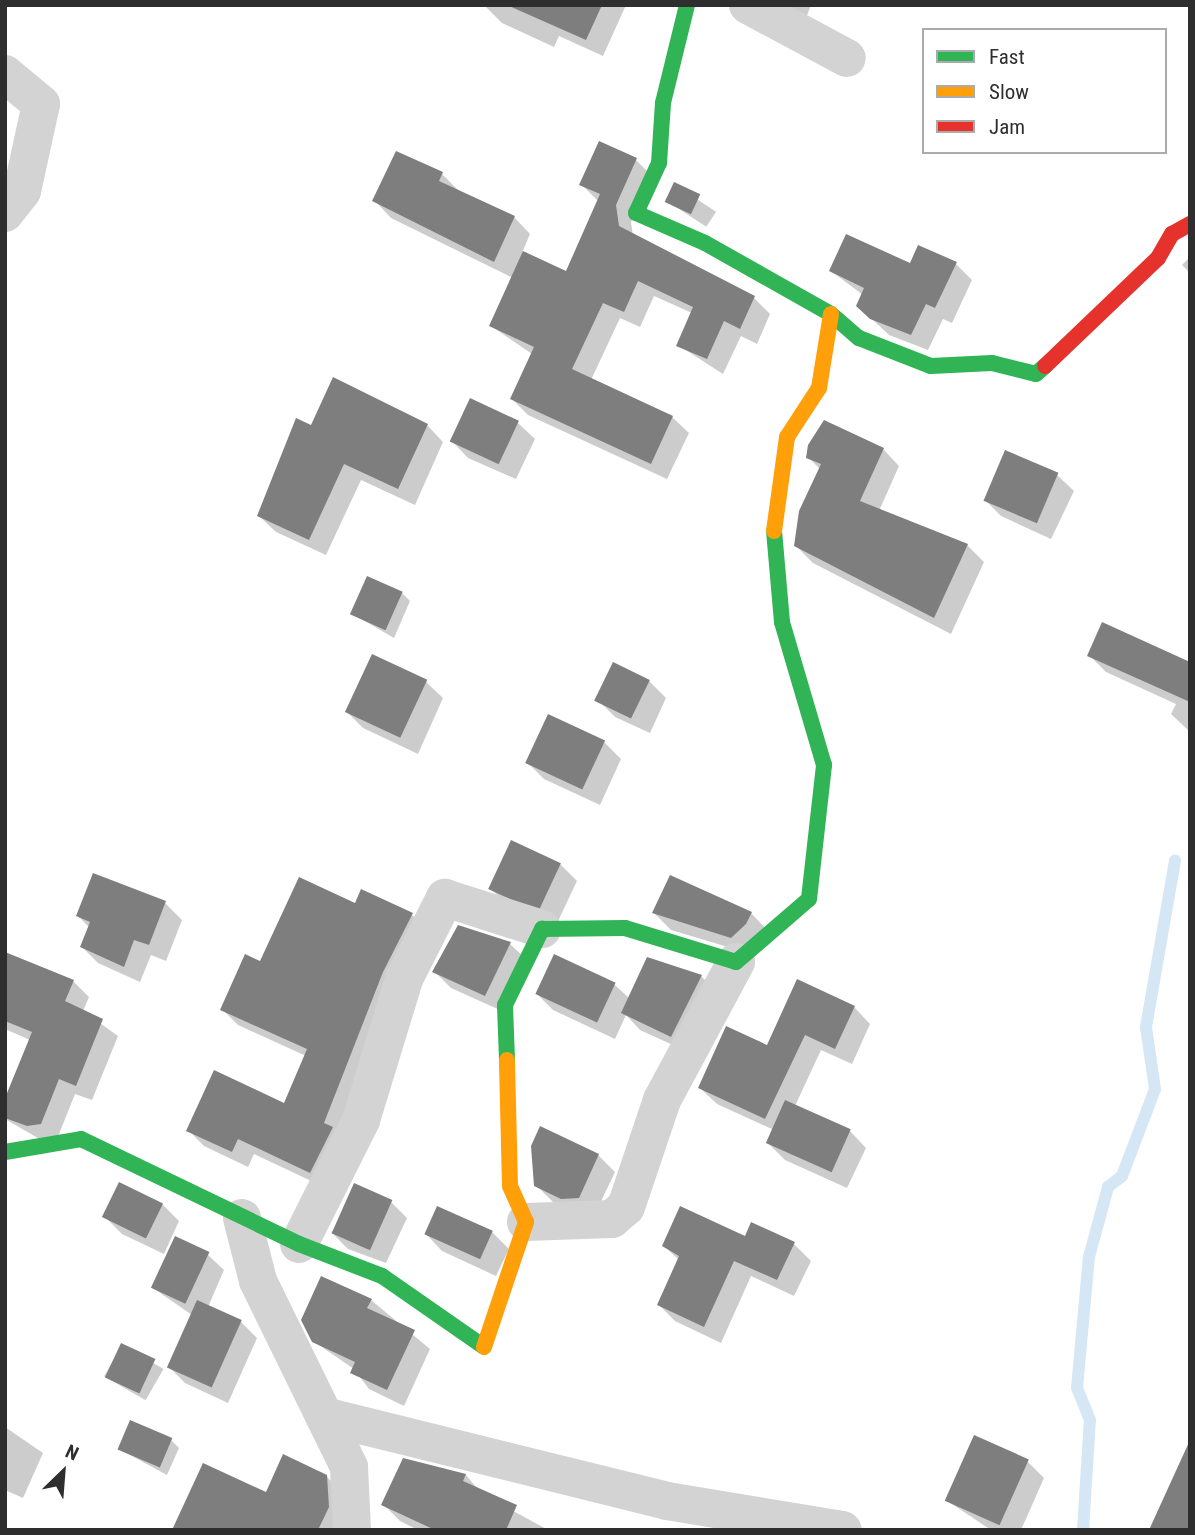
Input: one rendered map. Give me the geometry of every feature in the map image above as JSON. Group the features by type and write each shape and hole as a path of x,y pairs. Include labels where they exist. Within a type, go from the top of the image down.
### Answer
{"street":[{"path":"687,5 663,103 659,163 636,214 705,243 831,314 859,338 932,366 992,363 1036,374 1158,258 1172,234 1190,224"},
{"path":"748,5 847,58"},
{"path":"5,74 41,104 22,191 5,213"},
{"path":"526,1222 612,1219 625,1207 662,1100 736,962 809,899 824,765 782,622 771,552 787,437 819,388 831,314"},
{"path":"299,1244 361,1120 404,979 445,898 542,929 625,928 736,962"},
{"path":"5,1152 81,1139 299,1244 382,1276 483,1349 526,1222 510,1186 505,1005 542,929"},
{"path":"242,1218 258,1281 349,1467 352,1530"},
{"path":"324,1416 667,1501 843,1530"}],"building":[{"path":"507,5 602,5 586,40"},
{"path":"599,141 637,158 616,205 619,226 755,296 740,329 724,321 707,359 676,346 693,307 638,281 624,312 603,303 572,369 673,416 651,464 510,399 534,347 489,326 523,251 566,271 600,194 579,185"},
{"path":"396,151 443,172 439,181 515,216 494,262 372,201"},
{"path":"674,182 700,194 691,214 665,202"},
{"path":"846,234 910,263 918,245 957,262 935,308 926,304 911,335 870,319 856,306 864,288 829,271"},
{"path":"333,377 428,424 398,489 344,464 309,540 257,516 296,418 311,425"},
{"path":"470,398 519,421 499,464 450,442"},
{"path":"824,420 884,448 860,501 968,544 934,618 794,546 799,511 821,464 806,458 808,445"},
{"path":"1005,450 1058,473 1037,523 984,501"},
{"path":"367,576 403,592 386,630 350,614"},
{"path":"1102,622 1190,662 1190,702 1087,656"},
{"path":"372,654 427,680 400,738 345,712"},
{"path":"613,662 650,680 631,719 594,701"},
{"path":"548,714 605,741 582,790 525,763"},
{"path":"511,840 561,863 538,912 488,889"},
{"path":"93,873 166,901 149,945 134,940 124,967 80,947 90,922 76,916"},
{"path":"670,875 752,912 746,924 731,938 652,913"},
{"path":"299,877 355,903 361,889 413,913 383,972 324,1123 333,1127 310,1173 238,1139 232,1152 186,1131 214,1070 284,1103 307,1049 220,1010 245,954 260,961"},
{"path":"458,925 511,942 485,996 432,972"},
{"path":"5,952 74,980 65,1001 103,1019 76,1086 59,1079 41,1124 27,1126 5,1118 5,1098 32,1032 5,1021"},
{"path":"554,954 616,983 597,1023 535,994"},
{"path":"647,957 702,975 671,1037 621,1013"},
{"path":"797,979 855,1006 835,1049 805,1035 765,1119 698,1088 726,1026 767,1045"},
{"path":"785,1100 851,1129 832,1172 766,1143"},
{"path":"540,1126 599,1154 579,1198 561,1199 534,1186 531,1146"},
{"path":"119,1182 163,1203 146,1239 102,1217"},
{"path":"354,1183 392,1200 370,1250 332,1233"},
{"path":"437,1206 493,1231 480,1259 424,1234"},
{"path":"680,1206 745,1236 751,1222 795,1242 777,1280 734,1261 704,1327 657,1305 679,1256 662,1246"},
{"path":"175,1236 209,1252 185,1304 151,1288"},
{"path":"321,1276 372,1299 367,1308 415,1330 387,1390 350,1373 355,1362 312,1342 301,1320"},
{"path":"197,1300 242,1320 212,1388 167,1368"},
{"path":"121,1343 155,1359 139,1393 105,1377"},
{"path":"130,1420 172,1438 160,1467 117,1449"},
{"path":"974,1435 1029,1459 1000,1525 945,1501"},
{"path":"1190,1440 1190,1530 1149,1530"},
{"path":"283,1454 327,1475 329,1507 318,1530 172,1530 203,1463 266,1492"},
{"path":"403,1458 466,1474 463,1481 517,1505 506,1530 435,1530 381,1505"}],"waterway":[{"path":"1083,1530 1090,1420 1077,1388 1089,1257 1108,1187 1122,1176 1155,1089 1146,1027 1175,860"}],"traffic: fast":[{"path":"687,5 663,103 659,163 636,213 705,243 831,314 859,338 931,366 992,363 1036,374 1045,366"},
{"path":"507,1060 505,1005 542,929 625,928 736,962 809,899 824,765 782,622 774,531"},
{"path":"5,1152 81,1139 299,1244 382,1276 484,1347"}],"traffic: slow":[{"path":"774,531 787,437 819,388 831,314"},
{"path":"484,1347 526,1222 510,1186 507,1060"}],"traffic: jam":[{"path":"1045,366 1158,258 1172,234 1190,224"}]}
